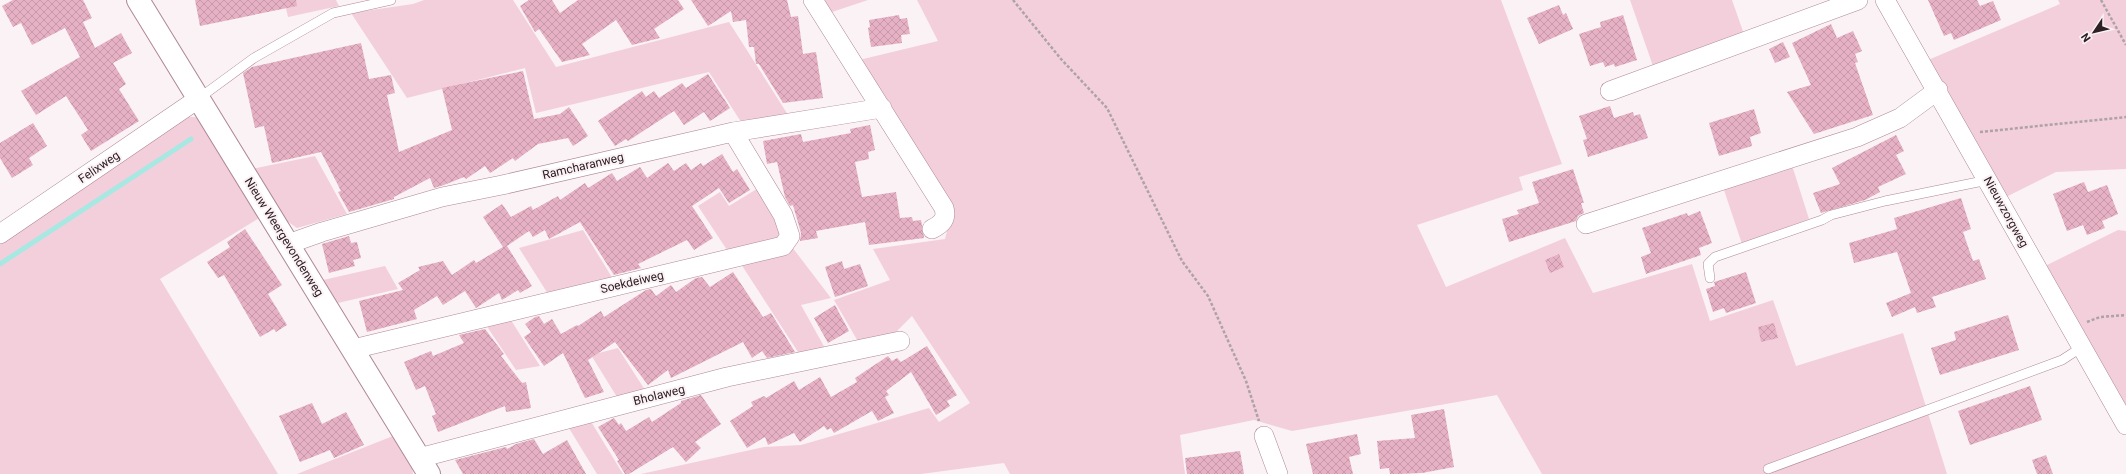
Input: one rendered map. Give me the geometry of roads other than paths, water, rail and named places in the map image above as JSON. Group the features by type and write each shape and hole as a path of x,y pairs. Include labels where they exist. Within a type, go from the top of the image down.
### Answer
{"street":[{"name":"Nieuw Weergevondenweg","path":"138,0 424,466"},
{"path":"814,0 944,208 946,215 944,220 932,229"},
{"path":"1610,91 1858,0"},
{"name":"Nieuwzorgweg","path":"1885,0 1964,135 2126,425"},
{"path":"1586,224 1856,137 1900,118 1938,90"},
{"name":"Felixweg","path":"1,232 198,99"},
{"name":"Ramcharanweg","path":"288,244 322,232 442,197 733,132 882,108"},
{"name":"Soekdeiweg","path":"353,349 782,246 790,236 783,215 733,132"},
{"name":"Bholaweg","path":"424,466 727,378 900,341"},
{"path":"1264,436 1278,474"}],"lane":[{"path":"198,99 254,58 333,13 391,0"},
{"path":"1710,278 1708,264 1715,257 1822,220 1831,215 1885,201 1988,180"},
{"path":"1768,469 2062,360 2082,347"}],"waterway":[{"path":"0,264 191,139"}]}
